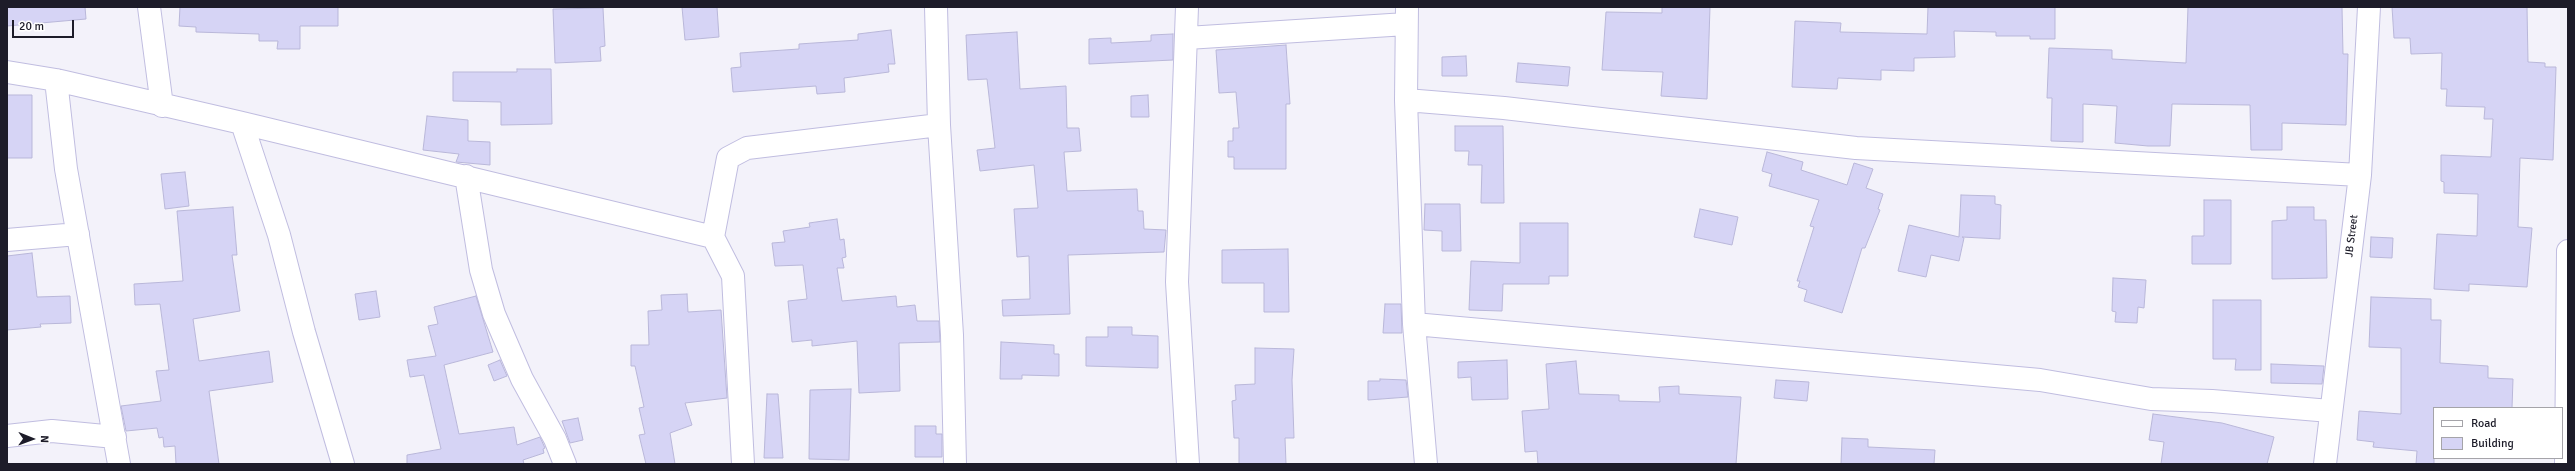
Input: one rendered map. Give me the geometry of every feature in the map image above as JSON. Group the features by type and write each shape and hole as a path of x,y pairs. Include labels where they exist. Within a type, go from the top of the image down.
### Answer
{"street":[{"path":"149,7 162,106"},
{"path":"936,7 938,125 952,335 955,464"},
{"path":"1186,7 1187,38 1177,282 1188,464"},
{"name":"JB Street","path":"2325,464 2330,411 2360,175 2369,7"},
{"path":"1187,38 1407,16 1406,100 1414,324 1426,464"},
{"path":"7,72 56,80 162,106 242,123 713,237"},
{"path":"56,80 66,169 119,464"},
{"path":"1406,100 1504,108 1856,148 2360,175"},
{"path":"242,123 279,235 304,332 343,464"},
{"path":"743,464 732,276 713,237 728,158 746,148 938,125"},
{"path":"466,176 481,270 494,314 522,379 555,439 564,464"},
{"path":"7,240 78,234"},
{"path":"2566,464 2568,251"},
{"path":"1414,324 2040,380 2151,399 2212,400 2330,411"},
{"path":"7,436 52,431 115,437"}],"building":[{"path":"7,7 85,7 86,19 7,26"},
{"path":"180,7 338,7 338,26 300,26 300,49 277,49 278,41 259,41 259,34 196,32 196,27 179,26"},
{"path":"682,7 717,7 719,37 685,40"},
{"path":"1662,7 1710,7 1707,99 1661,96 1663,72 1602,70 1606,12 1662,13"},
{"path":"1928,7 2055,7 2055,39 2030,39 2030,36 1996,36 1996,32 1954,31 1955,57 1914,58 1914,71 1881,70 1881,80 1838,78 1837,89 1792,87 1795,21 1841,23 1840,32 1927,34"},
{"path":"2188,7 2342,7 2343,54 2348,54 2346,125 2282,123 2282,150 2251,150 2250,105 2172,104 2170,146 2148,146 2115,143 2117,106 2083,104 2083,142 2051,141 2052,98 2047,98 2049,48 2112,50 2112,59 2186,63"},
{"path":"2392,7 2527,7 2528,62 2545,63 2545,67 2556,67 2553,160 2520,158 2518,227 2532,228 2527,287 2469,284 2469,291 2434,289 2437,234 2477,236 2478,194 2444,193 2444,182 2441,181 2441,155 2491,157 2493,119 2484,119 2485,107 2446,106 2447,89 2441,89 2442,53 2411,54 2410,38 2394,38"},
{"path":"603,8 605,46 600,47 601,61 555,63 553,9"},
{"path":"891,30 895,64 888,64 889,72 844,78 845,92 817,94 816,86 733,92 731,68 741,67 740,53 799,49 799,44 858,40 858,34"},
{"path":"1017,32 1020,89 1066,86 1067,128 1079,128 1081,151 1064,152 1067,191 1137,189 1138,211 1143,211 1144,229 1166,230 1164,252 1068,255 1070,314 1003,316 1002,300 1030,299 1029,256 1017,257 1014,209 1038,208 1034,165 980,171 977,150 995,148 987,79 968,80 966,35"},
{"path":"1173,34 1173,60 1089,64 1089,39 1111,38 1111,43 1151,41 1151,35"},
{"path":"1286,45 1290,104 1286,104 1286,169 1234,169 1234,157 1228,157 1228,141 1233,141 1233,128 1239,128 1236,92 1219,93 1216,50"},
{"path":"1466,56 1467,76 1442,76 1442,57"},
{"path":"1518,63 1570,67 1568,86 1516,82"},
{"path":"517,69 551,69 552,124 501,125 501,102 453,101 453,72 517,72"},
{"path":"7,95 32,95 32,158 7,158"},
{"path":"1148,95 1149,117 1131,117 1131,96"},
{"path":"427,116 468,120 468,141 490,142 490,165 456,162 459,154 423,150"},
{"path":"1455,126 1503,126 1504,203 1481,203 1482,165 1468,165 1469,151 1455,151"},
{"path":"1767,152 1803,162 1801,170 1847,185 1854,163 1873,169 1866,188 1883,194 1878,209 1880,210 1865,248 1862,248 1842,313 1804,301 1807,290 1798,287 1800,281 1797,281 1814,227 1810,226 1819,200 1769,186 1772,174 1762,171"},
{"path":"185,172 189,206 165,209 161,174"},
{"path":"1961,195 1995,196 1995,204 2001,205 2000,239 1962,237 1964,238 1959,261 1931,255 1926,277 1898,271 1909,225 1959,237"},
{"path":"2204,200 2231,200 2231,264 2192,264 2192,236 2204,236"},
{"path":"1425,204 1460,204 1461,251 1442,251 1442,231 1424,230"},
{"path":"233,207 237,255 232,255 240,311 193,319 199,361 269,351 273,382 209,391 219,464 176,464 175,446 164,447 163,437 159,438 157,428 126,431 121,406 161,401 156,371 169,370 160,304 135,305 134,284 183,281 177,211"},
{"path":"2287,207 2314,207 2314,220 2326,220 2327,278 2272,279 2272,221 2287,220"},
{"path":"1700,209 1738,217 1732,245 1694,237"},
{"path":"837,219 840,240 844,239 846,257 842,258 844,268 837,268 842,301 896,296 897,307 915,305 917,321 939,321 940,342 899,343 900,391 859,393 857,341 812,346 812,340 792,342 788,301 807,299 803,265 775,266 772,243 785,242 783,231 810,227 809,223"},
{"path":"1520,223 1568,223 1568,276 1549,276 1549,284 1503,284 1502,311 1469,310 1471,261 1520,263"},
{"path":"2371,237 2393,238 2392,258 2370,257"},
{"path":"1288,249 1289,312 1264,312 1264,283 1222,283 1222,250"},
{"path":"32,253 37,297 70,296 71,323 40,324 41,327 7,330 7,256"},
{"path":"2113,278 2146,280 2144,308 2138,307 2137,323 2115,322 2116,312 2112,311"},
{"path":"376,291 380,317 359,320 355,294"},
{"path":"687,294 688,312 721,310 727,398 685,403 692,425 670,433 675,464 646,464 639,435 645,434 639,408 644,407 635,366 631,366 631,345 649,345 648,311 662,310 661,295"},
{"path":"476,296 493,352 444,365 459,434 514,427 517,445 540,437 545,448 543,449 544,453 523,460 524,464 407,464 407,455 441,449 424,375 410,377 407,360 436,356 428,326 438,324 434,307"},
{"path":"2371,297 2431,299 2431,320 2441,320 2440,363 2488,366 2488,378 2513,379 2512,407 2433,407 2434,464 2416,464 2417,451 2373,447 2374,442 2357,440 2359,411 2401,414 2401,348 2369,347"},
{"path":"2213,300 2261,300 2261,370 2235,370 2236,359 2213,359"},
{"path":"1385,304 1401,304 1402,333 1383,333"},
{"path":"1108,327 1132,327 1132,335 1158,336 1158,368 1086,366 1086,337 1108,337"},
{"path":"1001,342 1054,345 1054,354 1059,354 1059,376 1022,375 1022,379 1000,379"},
{"path":"1255,348 1294,349 1292,380 1294,438 1285,438 1286,464 1239,464 1239,438 1234,438 1232,401 1236,400 1235,385 1255,384"},
{"path":"500,360 507,376 494,381 488,365"},
{"path":"1507,360 1508,399 1472,400 1471,377 1458,378 1458,362"},
{"path":"1576,361 1579,394 1619,395 1619,401 1660,402 1659,387 1679,386 1679,394 1741,397 1736,464 1538,464 1537,451 1525,452 1522,411 1549,409 1546,364"},
{"path":"2271,364 2324,366 2322,384 2271,383"},
{"path":"1380,379 1406,380 1408,397 1368,400 1368,381 1380,381"},
{"path":"1776,380 1809,382 1807,401 1774,398"},
{"path":"851,389 849,460 809,459 810,390"},
{"path":"767,394 778,394 783,458 764,458"},
{"path":"2153,414 2222,423 2274,437 2267,464 2161,464 2164,442 2149,440"},
{"path":"578,418 583,440 570,443 562,421"},
{"path":"915,426 936,426 936,434 942,434 942,457 915,457"},
{"path":"1842,438 1868,439 1868,447 1935,450 1934,464 1841,464"}]}
